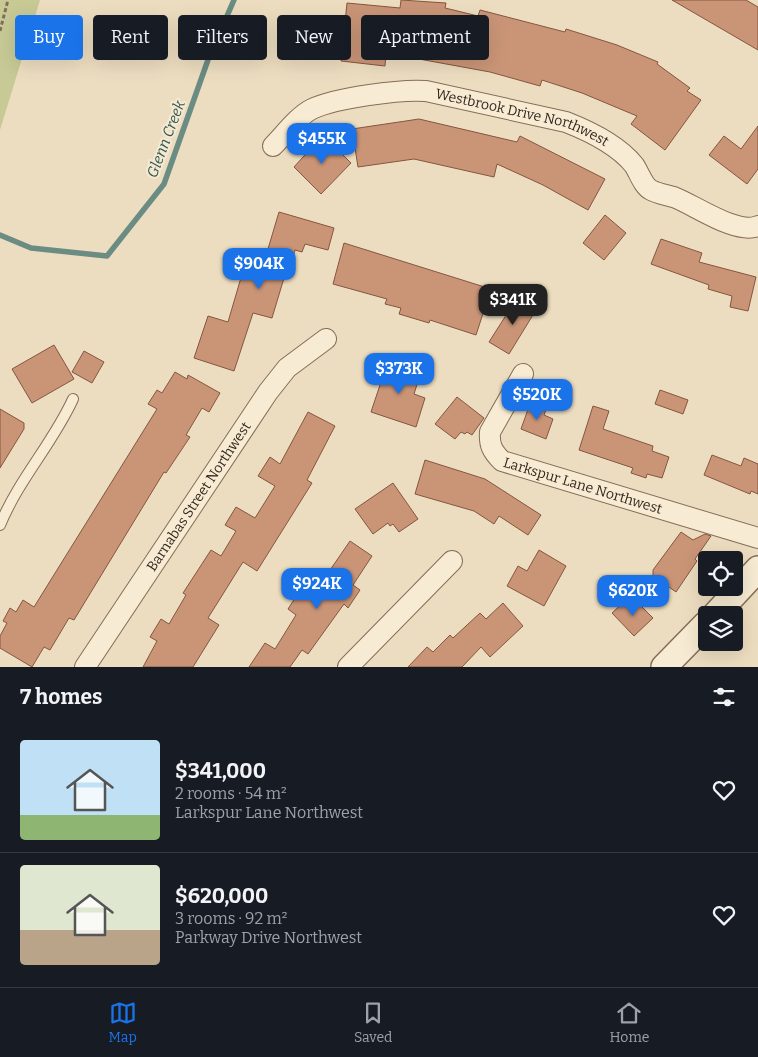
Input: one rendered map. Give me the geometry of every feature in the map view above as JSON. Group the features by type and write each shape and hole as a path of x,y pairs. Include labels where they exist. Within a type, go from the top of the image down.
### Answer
{"street":[{"name":"Westbrook Drive Northwest","path":"273,146 310,110 324,105 406,89 426,91 566,122 584,129 604,140 633,164 649,189 676,198 734,226 753,228 758,226"},
{"name":"Barnabas Street Northwest","path":"85,667 268,392 287,368 326,339"},
{"name":"Larkspur Lane Northwest","path":"523,374 490,432 489,441 492,451 502,460 758,538"},
{"path":"348,667 452,562"},
{"path":"723,606 758,569"},
{"path":"664,667 698,632"}],"lane":[{"path":"0,525 10,499 62,422 73,398"}],"path":[{"path":"0,31 8,0"}],"green space":[{"path":"0,0 40,0 35,15 15,15 15,60 22,60 0,130"}],"building":[{"path":"401,0 446,3 445,8 474,15 361,15 361,60 385,60 385,66 341,61 351,60 351,15 346,15 347,3 400,8"},
{"path":"672,0 746,0 758,7 758,50"},
{"path":"480,10 565,32 566,29 617,45 658,62 657,64 690,88 687,91 701,100 665,150 631,124 637,116 582,93 542,80 540,86 490,72 424,60 489,60 489,15 478,15"},
{"path":"419,119 517,142 520,136 605,179 588,210 543,185 497,164 494,177 414,159 358,167 352,129"},
{"path":"758,126 758,169 747,184 709,155 724,136 741,149"},
{"path":"323,135 351,163 321,194 294,167"},
{"path":"279,212 334,228 328,250 305,244 302,252 295,250 289,268 287,268 272,318 253,313 234,371 194,358 208,316 228,322 245,264 262,269"},
{"path":"605,215 626,233 604,260 583,243"},
{"path":"661,239 702,253 699,262 756,277 748,311 730,307 732,296 708,289 709,285 651,264"},
{"path":"344,243 491,289 476,335 430,320 429,323 399,314 401,308 385,304 387,299 333,284"},
{"path":"517,298 536,310 509,354 489,342"},
{"path":"54,345 74,379 32,403 12,369"},
{"path":"84,351 104,362 92,383 72,372"},
{"path":"388,361 421,372 414,394 425,398 416,427 371,412"},
{"path":"175,372 187,379 188,375 220,393 209,412 202,408 186,435 190,437 166,473 164,472 74,620 69,618 50,650 44,647 32,667 0,648 0,636 7,623 3,621 10,608 16,612 23,600 34,607 157,409 148,404 157,390 162,393"},
{"path":"660,390 688,400 683,414 655,404"},
{"path":"457,397 484,418 472,435 467,432 465,434 461,432 455,439 435,424"},
{"path":"531,401 547,407 544,415 553,419 546,439 521,429"},
{"path":"593,406 609,411 603,429 653,446 652,451 669,457 662,478 647,474 646,478 631,473 633,468 579,450"},
{"path":"0,409 24,423 24,429 0,468"},
{"path":"308,412 335,426 307,480 312,483 257,571 243,562 208,618 219,625 193,667 143,667 157,641 150,637 161,619 169,624 186,595 183,593 211,550 221,556 236,531 225,525 236,507 255,518 275,486 258,476 270,457 280,464"},
{"path":"712,455 741,466 744,458 758,464 758,494 751,491 750,494 704,475"},
{"path":"425,460 485,479 541,515 528,535 499,516 494,524 474,511 415,494"},
{"path":"393,483 418,519 399,532 393,524 390,526 388,523 373,534 355,509"},
{"path":"681,532 693,540 705,534 711,536 701,551 698,551 695,559 697,561 676,592 653,576 653,570"},
{"path":"350,541 372,556 353,585 360,590 348,608 344,604 308,654 302,650 290,667 249,667 265,643 275,649 296,615 288,609 301,589 310,595 312,591 315,592"},
{"path":"539,550 566,566 544,606 507,586 518,566 527,571"},
{"path":"626,600 631,605 635,600 653,618 634,636 612,613"},
{"path":"503,603 523,626 490,657 481,647 462,667 408,667 427,647 433,652 450,635 453,638 480,613 486,619"}],"waterway":[{"name":"Glenn Creek","path":"0,235 31,248 107,256 164,184 209,57 234,0"}]}
